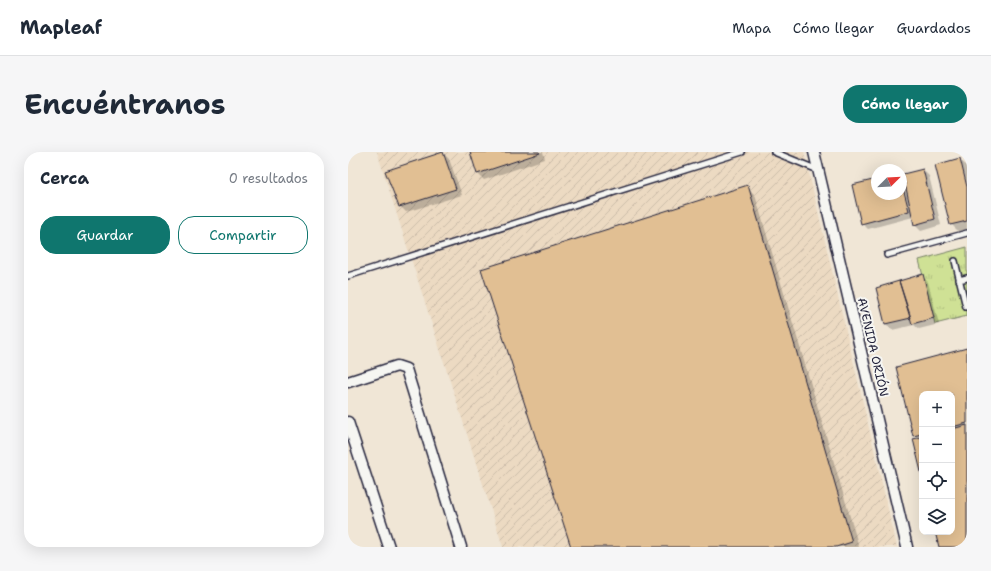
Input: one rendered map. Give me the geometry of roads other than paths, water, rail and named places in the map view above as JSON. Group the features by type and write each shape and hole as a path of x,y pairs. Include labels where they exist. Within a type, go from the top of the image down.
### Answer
{"street":[{"name":"AVENIDA ORIÓN","path":"814,152 907,547"},
{"path":"348,382 398,366 406,369 461,547"},
{"path":"348,422 389,547"}],"lane":[{"path":"348,276 742,152"},
{"path":"774,152 786,154 819,171"},
{"path":"887,255 967,233"},
{"path":"955,261 966,307"},
{"path":"959,280 967,278"}]}
